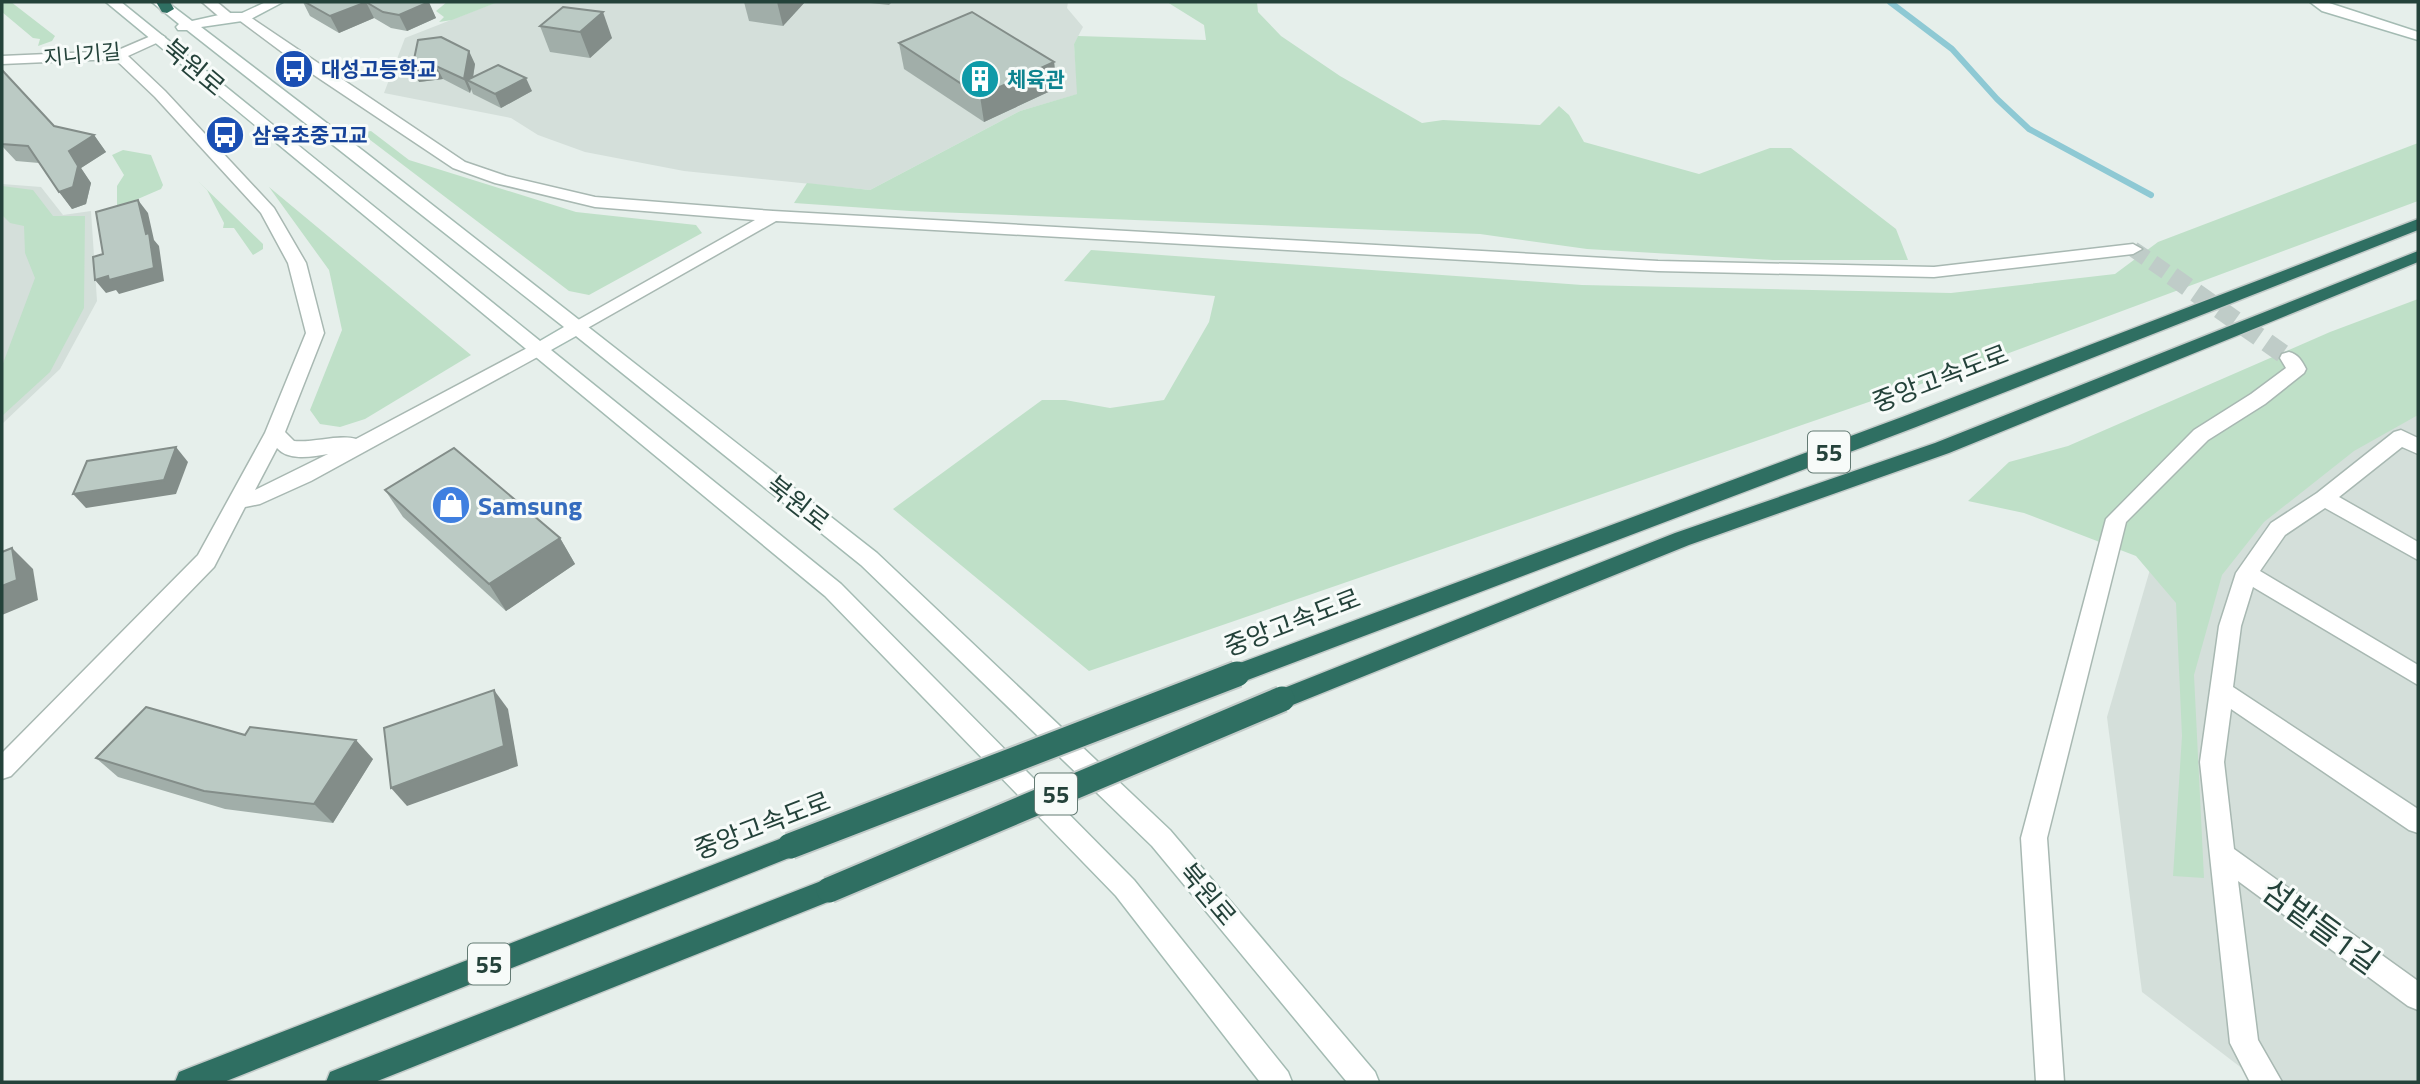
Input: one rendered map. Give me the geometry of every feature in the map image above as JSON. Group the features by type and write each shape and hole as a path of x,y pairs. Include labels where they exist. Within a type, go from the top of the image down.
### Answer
{"highway":[{"name":"중앙고속도로","path":"189,1082 790,846 1237,674 1909,422 2418,224"},
{"name":"55","path":"340,1082 829,890 1282,699 1682,539 1942,448 2418,256"}],"street":[{"name":"북원로","path":"113,2 833,590 1125,888 1278,1082"},
{"path":"209,2 228,17"},
{"path":"276,2 244,17 339,85 459,165 500,180 595,202 773,216 1713,267 1934,272 2133,249"},
{"path":"2317,2 2328,8 2418,36"},
{"name":"북원로","path":"163,4 869,559 1161,838 1366,1082"},
{"name":"지니기길","path":"2,60 119,55 189,24 244,17"},
{"path":"2,768 86,687 206,561 275,433 315,334 297,263 268,211 160,94 119,55"},
{"path":"238,500 253,499 291,482 577,328 773,216"},
{"path":"2050,1082 2034,838 2116,519 2201,435 2258,399 2297,369 2289,358"},
{"path":"275,433 288,449 311,450 366,442"},
{"path":"2268,1082 2262,1077 2244,1043 2212,762 2230,626 2247,573 2278,529 2324,498 2401,437 2418,447"},
{"path":"2324,498 2418,552"},
{"path":"2247,573 2418,676"},
{"path":"2222,692 2418,822"},
{"name":"섬밭들1길","path":"2223,856 2418,997"}],"shaded area":[{"path":"497,2 1068,2 1067,8 1083,27 1074,44 1078,94 1020,111 870,190 684,171 585,152 538,135 511,118 384,93 405,38"},
{"path":"2,184 41,187 63,215 91,211 97,301 60,369 2,424"},
{"path":"2418,341 2418,1082 2260,1082 2142,992 2107,717 2175,484"}],"green space":[{"path":"2,2 11,2 55,36 52,41 38,46 40,39 33,38 2,12"},
{"path":"447,2 498,2 452,20 439,22 444,17 436,11"},
{"path":"1167,2 1257,2 1258,12 1281,36 1340,76 1422,123 1443,120 1540,125 1559,106 1569,115 1584,142 1699,174 1770,148 1791,148 1896,229 1908,260 1773,260 1587,249 1480,234 910,211 794,203 807,183 870,190 1020,111 1077,94 1074,44 1078,36 1206,40 1204,25"},
{"path":"371,131 409,160 576,212 696,225 702,233 589,295 569,291 361,133"},
{"path":"2418,143 2418,201 1982,363 1089,671 893,509 1042,400 1065,400 1110,408 1164,400 1209,322 1215,296 1064,281 1091,250 1582,285 1951,293 2115,274 2158,242"},
{"path":"123,150 151,155 163,185 161,189 117,208 117,186 124,175 112,155"},
{"path":"198,181 263,244 263,249 253,255 234,228 223,228 224,223 207,190"},
{"path":"2,186 33,190 53,216 85,216 84,308 50,372 2,416 2,366 35,278 25,253 24,226 10,223 2,215"},
{"path":"269,187 471,355 365,419 340,427 320,424 310,410 342,330 329,270"},
{"path":"2418,299 2418,415 2354,451 2264,522 2222,575 2194,675 2204,878 2173,876 2182,736 2176,603 2136,556 2024,513 1968,501 2009,462 2068,446 2330,332"}],"building":[{"path":"305,2 366,2 330,16"},
{"path":"366,2 429,2 399,15 383,12"},
{"path":"563,7 603,12 580,32 540,26"},
{"path":"972,12 1054,62 980,96 899,43"},
{"path":"441,37 469,51 464,79 436,66 412,69 418,40"},
{"path":"498,65 526,78 495,94 467,80"},
{"path":"2,70 54,126 94,135 69,151 78,166 73,187 59,192 28,146 2,144"},
{"path":"138,200 146,234 149,233 154,268 109,280 108,276 95,280 93,257 103,254 96,212"},
{"path":"176,447 164,480 73,494 87,461"},
{"path":"454,448 560,538 489,584 385,490"},
{"path":"12,548 17,580 2,586 2,552"},
{"path":"494,690 504,746 391,788 384,728"},
{"path":"146,707 245,735 250,727 356,740 314,804 204,791 96,758"}],"waterway":[{"path":"1890,2 1952,49 1997,99 2029,129 2151,195"}],"tunnel":[{"path":"2133,249 2175,278"},
{"path":"2172,276 2289,358"}],"place":[{"name":"대성고등학교","path":"294,69"},
{"name":"체육관","path":"980,79"},
{"name":"삼육초중고교","path":"225,135"},
{"name":"Samsung","path":"451,505"}]}
